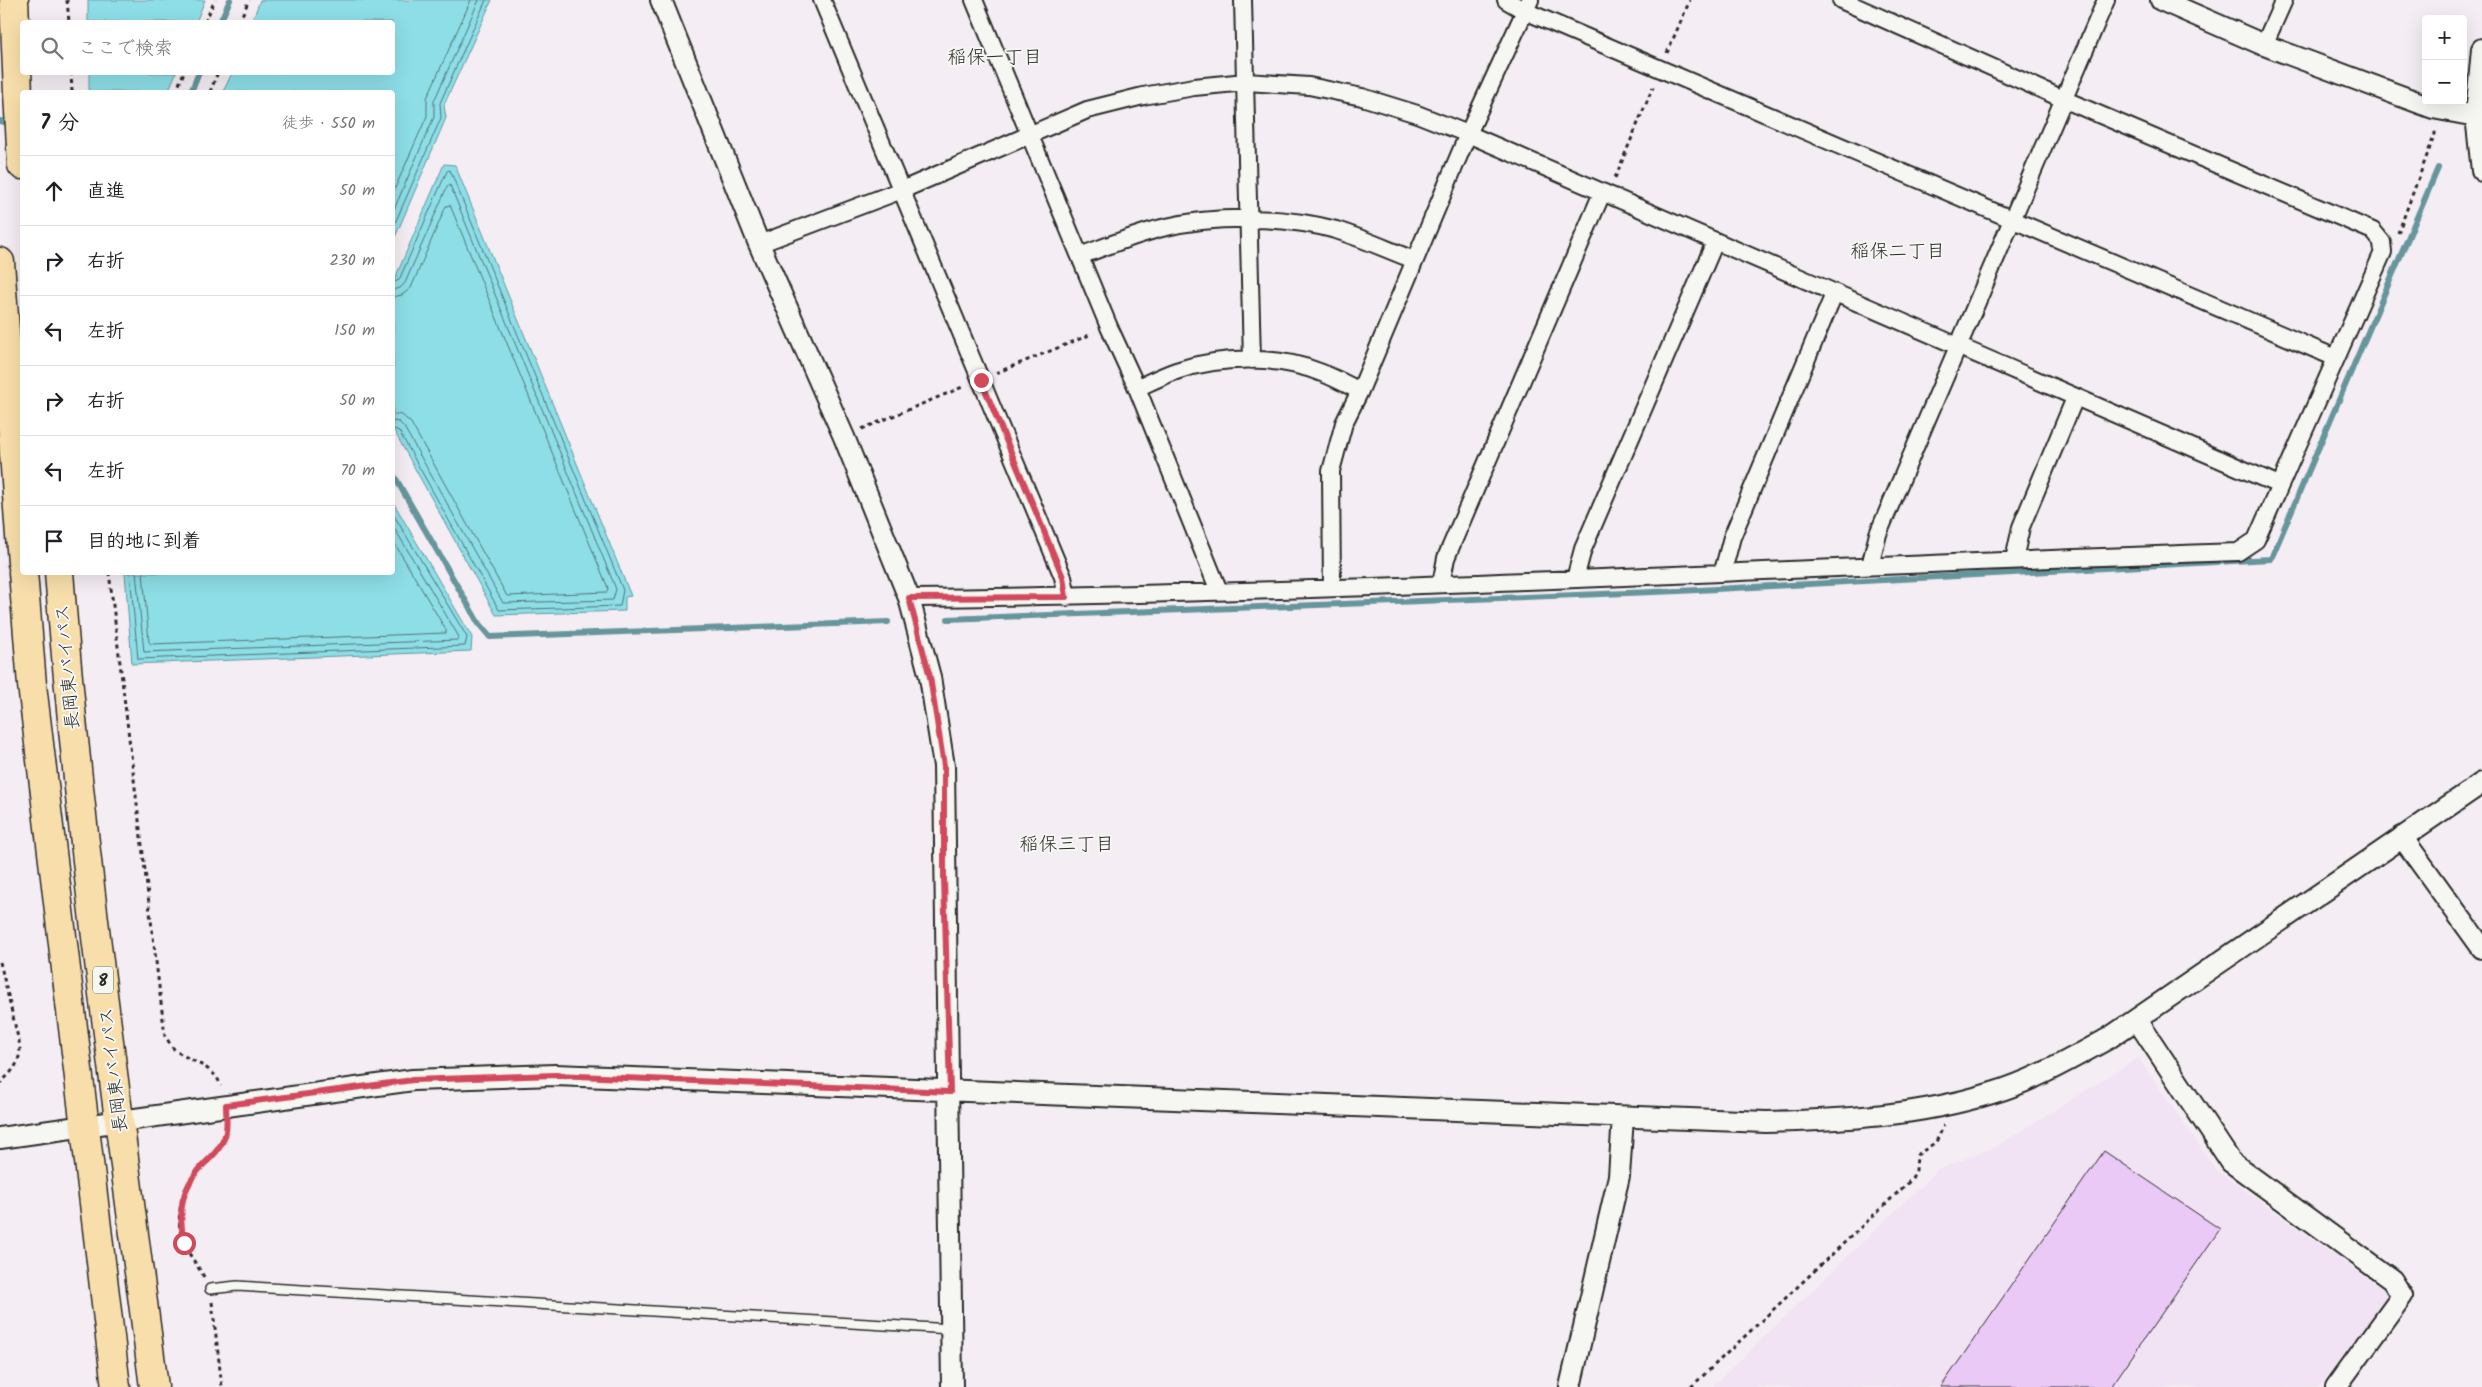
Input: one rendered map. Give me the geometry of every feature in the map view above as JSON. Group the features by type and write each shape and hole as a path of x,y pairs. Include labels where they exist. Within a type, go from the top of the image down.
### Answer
{"highway":[{"path":"14,0 20,124"},
{"path":"0,262 20,536"},
{"name":"長岡東バイパス","path":"23,575 32,685 116,1387"},
{"name":"長岡東バイパス","path":"59,575 67,683 154,1387"}],"street":[{"path":"661,0 759,244 844,437 909,598 930,677 944,766 944,878 950,1092 952,1387"},
{"path":"822,0 1063,577 1066,597"},
{"path":"974,0 1029,136 1137,388 1219,591"},
{"path":"1243,0 1252,360"},
{"path":"1506,0 1528,6 1660,69 2336,358"},
{"path":"909,598 1066,597 1332,588 2238,552 2256,540 2382,252 2382,242 2373,231 2062,99 1841,0"},
{"path":"1870,566 1878,534 1956,347 2106,0"},
{"path":"2161,0 2264,45 2433,108 2476,116"},
{"path":"2264,45 2284,0"},
{"path":"1332,588 1331,471 1344,423 1360,391 1468,134 1528,6"},
{"path":"2482,49 2476,116 2482,171"},
{"path":"759,244 902,190 1087,110 1143,96 1194,87 1246,82 1309,86 1362,97 1417,114 1468,134 2279,486"},
{"path":"1441,584 1446,558 1602,193"},
{"path":"1080,256 1163,228 1204,222 1247,220 1289,221 1336,230 1414,260"},
{"path":"1575,579 1583,549 1715,242"},
{"path":"1723,571 1732,537 1834,294"},
{"path":"1137,388 1177,371 1215,363 1252,360 1287,363 1321,372 1360,391"},
{"path":"2014,560 2021,527 2075,398"},
{"path":"0,1138 413,1080 555,1075 950,1092 1766,1122 1809,1121 1899,1114 1992,1093 2027,1080 2063,1063 2136,1020 2482,783"},
{"path":"2402,837 2482,948"},
{"path":"2136,1020 2231,1162 2392,1280 2399,1288 2402,1296 2336,1387"},
{"path":"1570,1387 1620,1176 1623,1117"}],"lane":[{"path":"210,1289 237,1286 951,1329"}],"path":[{"path":"67,0 69,20"},
{"path":"207,20 215,0"},
{"path":"240,20 249,0"},
{"path":"1602,193 1614,179 1690,0"},
{"path":"71,75 72,90"},
{"path":"177,90 183,75"},
{"path":"211,90 217,75"},
{"path":"2382,242 2397,234 2436,134 2433,108"},
{"path":"109,575 164,1036 175,1050 207,1068 219,1081 226,1105 225,1135 218,1150 192,1176 183,1196 180,1218 184,1243 210,1289 222,1387"},
{"path":"0,962 20,1046 20,1058 16,1067 0,1083"},
{"path":"1691,1387 1911,1180 1916,1170 1917,1155 1936,1142 1943,1127 1945,1120 1943,1105"}],"shaded area":[{"path":"2138,1058 2216,1170 2389,1294 2319,1387 1712,1387 1938,1170 1999,1145"}],"water":[{"path":"88,0 205,0 197,20 88,20"},
{"path":"260,0 492,0 444,105 446,118 395,237 395,90 224,90 231,75 395,75 395,20 253,20"},
{"path":"89,75 175,75 169,90 89,90"},
{"path":"444,164 455,165 631,596 625,597 625,611 496,615 395,433 395,278"},
{"path":"395,505 472,637 471,651 132,664 125,575 395,575"}],"building":[{"path":"2104,1151 2220,1229 2111,1387 1941,1387"}],"waterway":[{"path":"221,20 230,0"},
{"path":"192,90 198,75"},
{"path":"0,121 14,124"},
{"path":"948,619 1679,591 2271,559 2438,168"},
{"path":"395,477 479,624 490,637 888,622"}],"district":[{"name":"稲保一丁目","path":"995,56"},
{"name":"稲保二丁目","path":"1898,250"},
{"name":"稲保三丁目","path":"1067,843"}],"route":[{"path":"184,1243 180,1218 183,1196 192,1176 218,1150 225,1135 226,1105 413,1080 555,1075 950,1092 944,878 944,766 930,677 909,598 1066,597 1063,577 981,380"}]}
